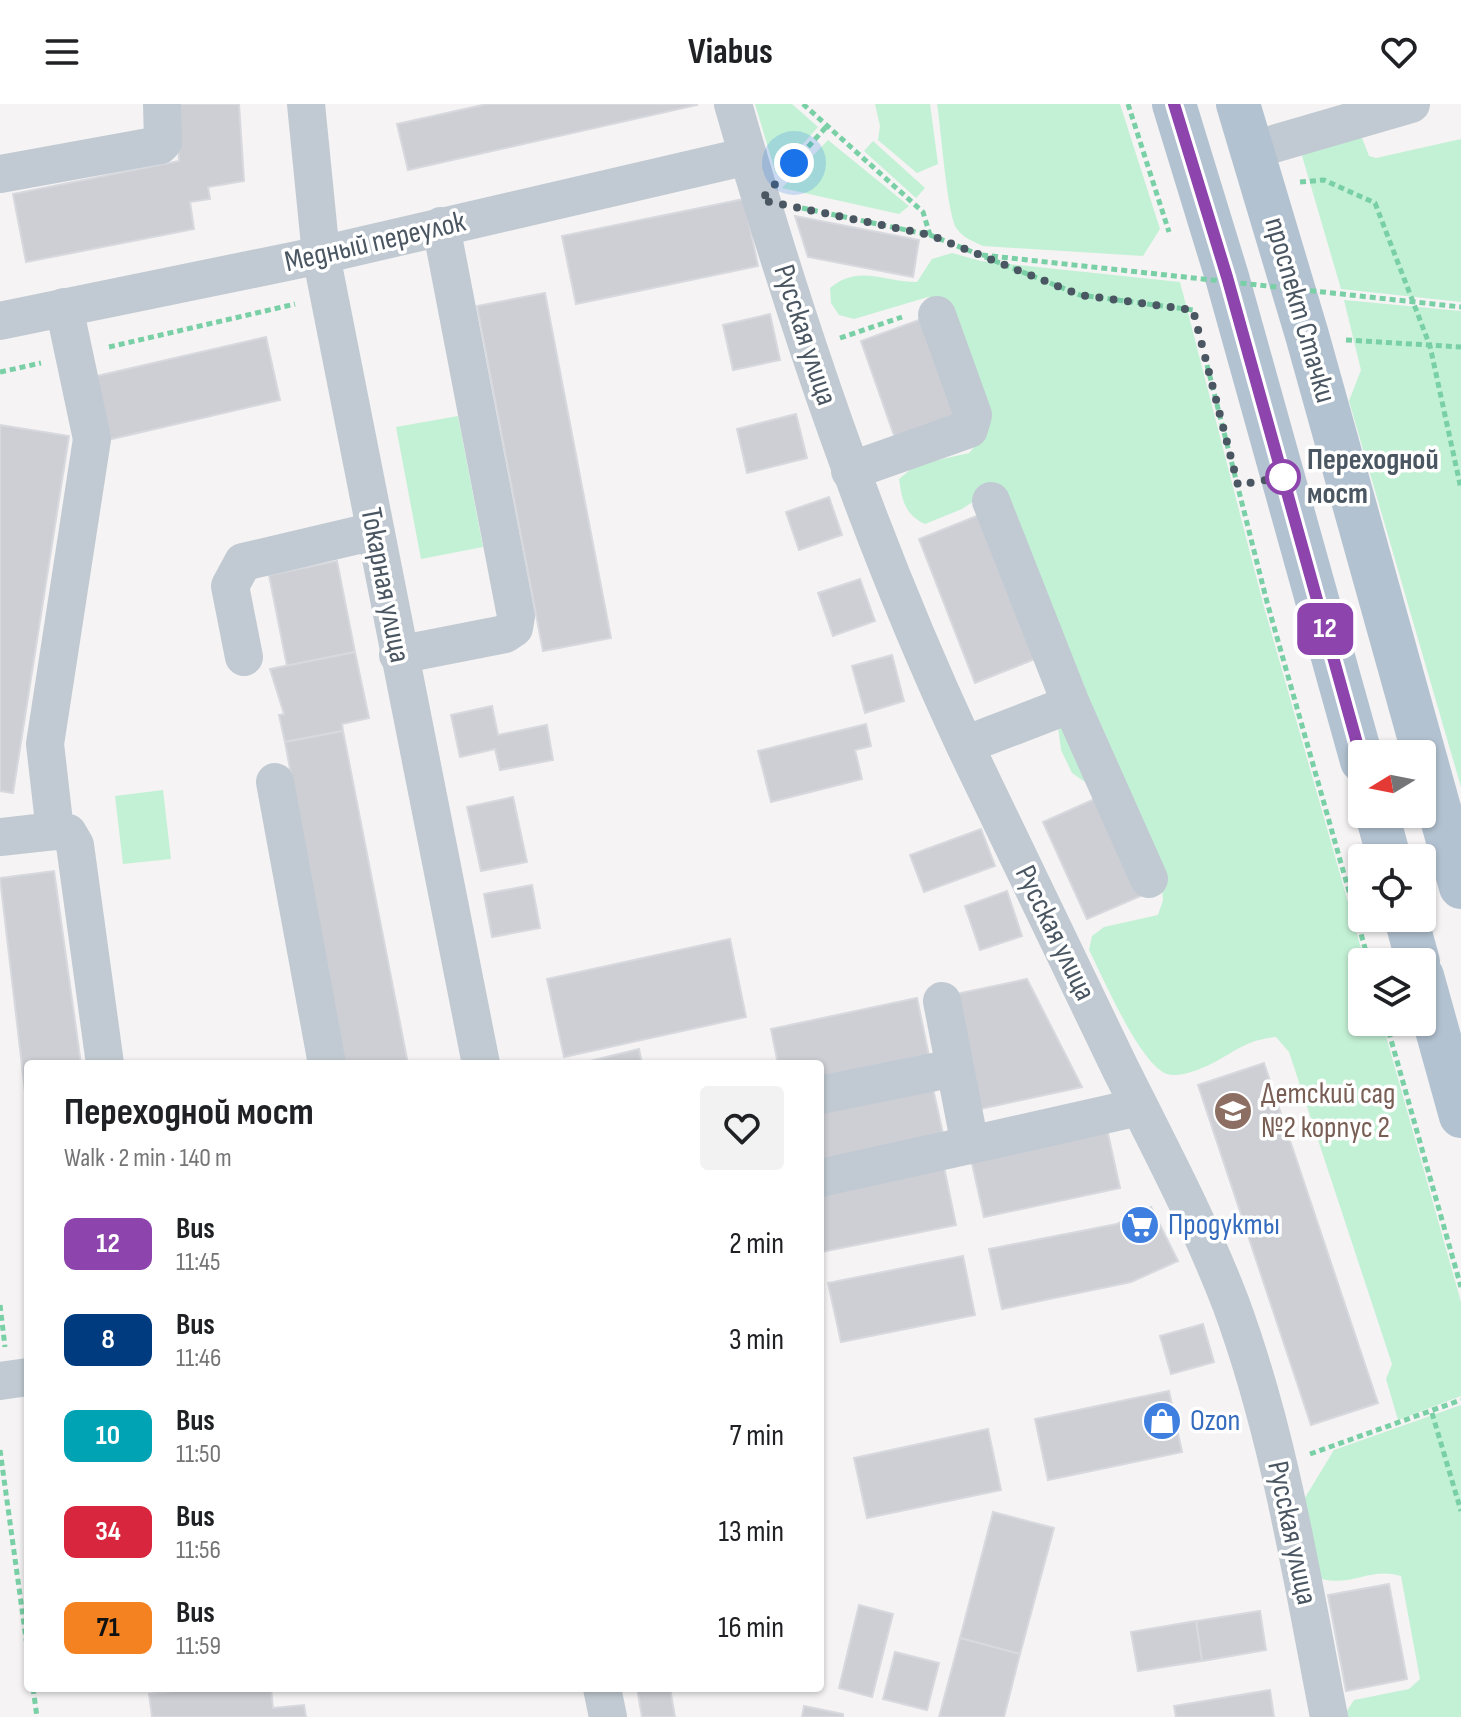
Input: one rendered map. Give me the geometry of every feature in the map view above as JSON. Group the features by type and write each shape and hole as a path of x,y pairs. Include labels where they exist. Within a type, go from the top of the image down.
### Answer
{"main road":[{"name":"проспект Стачки","path":"1174,104 1227,277 1356,740"},
{"name":"проспект Стачки","path":"1238,104 1461,887"},
{"path":"1436,1026 1461,1116"}],"street":[{"path":"0,174 160,145 163,142 162,104"},
{"name":"Токарная улица","path":"306,104 321,255 480,1060"},
{"name":"Русская улица","path":"733,104 761,200 850,471 909,623 1200,1229 1231,1306 1279,1464 1329,1717"},
{"path":"1253,150 1411,104"},
{"name":"Медный переулок","path":"0,321 321,255 748,156"},
{"path":"398,655 505,634 514,628 516,616 441,226"},
{"path":"55,831 45,744 92,439 64,307"},
{"path":"850,471 969,429 973,415 937,315"},
{"path":"991,501 1071,704 1149,879"},
{"path":"244,657 230,586 243,562 375,531"},
{"path":"965,745 1071,704"},
{"path":"275,782 326,1060"},
{"path":"0,837 55,831 68,833 75,845 104,1060"},
{"path":"942,1001 970,1145"},
{"path":"824,1094 954,1068"},
{"path":"824,1177 1139,1107"},
{"path":"0,1381 24,1378"},
{"path":"603,1692 608,1717"}],"path":[{"path":"803,104 923,212 930,235"},
{"path":"1128,104 1171,240"},
{"path":"761,200 827,126"},
{"path":"1324,180 1375,203 1430,346 1461,489"},
{"path":"761,200 930,235 1080,295 1193,310"},
{"path":"982,255 1461,307"},
{"path":"1180,269 1185,283"},
{"path":"1189,296 1197,325"},
{"path":"809,349 926,308 937,315"},
{"path":"1365,343 1461,347"},
{"path":"1205,356 1267,602 1365,948"},
{"path":"1390,1036 1461,1287"},
{"path":"1279,1464 1432,1413 1461,1400"},
{"path":"1432,1413 1461,1511"},
{"path":"0,1450 24,1624"},
{"path":"34,1692 37,1717"}],"green space":[{"path":"755,104 792,104 818,127 776,174"},
{"path":"875,104 930,104 938,164 917,173 878,140 880,126"},
{"path":"937,104 1120,104 1160,229 1143,256 983,246 965,237 953,221 950,207"},
{"path":"1357,125 1369,156 1376,158 1461,139 1461,302 1341,289 1298,142"},
{"path":"828,140 909,206 899,214 782,188"},
{"path":"873,141 925,188 916,198 864,151"},
{"path":"952,253 981,261 1180,282 1264,607 1348,902 1348,932 1356,932 1361,948 1348,948 1348,1036 1386,1036 1461,1302 1461,1396 1398,1420 1386,1379 1392,1364 1289,1052 1276,1037 1248,1044 1194,1071 1167,1074 1145,1055 1134,1038 1089,950 1092,936 1104,927 1158,915 1163,900 1161,877 1088,784 1072,773 1061,750 1058,727 986,493 962,509 925,524 913,516 903,500 899,479 916,465 969,453 978,443 943,304 928,297 854,319 839,315 831,303 830,288 841,281 872,276 917,282 932,259"},
{"path":"1344,300 1461,311 1461,787 1349,401 1361,370"},
{"path":"458,416 483,547 421,559 396,427"},
{"path":"163,790 171,859 123,864 115,796"},
{"path":"1461,1405 1461,1717 1343,1717 1354,1700 1409,1689 1420,1679 1401,1576 1377,1574 1334,1581 1308,1573 1303,1501 1334,1450"}],"building":[{"path":"176,104 239,104 244,181 208,187 210,199 190,202 194,229 26,262 13,194 179,161"},
{"path":"487,104 697,105 408,170 397,124"},
{"path":"744,199 758,266 576,304 562,236"},
{"path":"795,216 919,240 913,277 808,257"},
{"path":"545,293 611,638 543,651 477,306"},
{"path":"770,314 780,360 733,370 723,325"},
{"path":"927,317 964,420 897,444 861,341"},
{"path":"266,337 280,400 99,442 84,379"},
{"path":"796,414 807,458 747,473 737,429"},
{"path":"0,425 69,436 13,793 0,791"},
{"path":"829,497 842,535 799,550 786,512"},
{"path":"979,515 1035,659 975,683 919,539"},
{"path":"337,561 355,652 287,666 269,575"},
{"path":"860,579 875,621 833,636 818,593"},
{"path":"355,652 369,718 342,724 343,731 285,742 279,715 284,714 270,669"},
{"path":"892,655 904,701 865,713 852,666"},
{"path":"492,706 498,735 547,725 553,760 500,770 495,749 460,757 451,715"},
{"path":"866,724 871,746 855,750 862,779 771,802 758,751"},
{"path":"343,731 407,1060 344,1060 285,742"},
{"path":"513,797 527,862 481,871 467,807"},
{"path":"1099,797 1143,895 1087,919 1043,822"},
{"path":"981,829 995,866 924,892 910,855"},
{"path":"54,871 80,1060 24,1060 24,1083 0,878"},
{"path":"532,885 540,928 492,937 484,894"},
{"path":"1007,891 1022,936 980,950 965,906"},
{"path":"730,939 746,1017 564,1057 547,979"},
{"path":"1027,979 1082,1087 980,1109 956,994"},
{"path":"917,998 929,1056 824,1078 824,1060 777,1060 771,1029"},
{"path":"639,1049 641,1060 594,1060"},
{"path":"1264,1063 1378,1403 1311,1425 1198,1085"},
{"path":"932,1084 945,1143 824,1168 824,1107"},
{"path":"1107,1129 1120,1188 984,1217 971,1159"},
{"path":"944,1167 956,1225 824,1251 824,1192"},
{"path":"1151,1207 1178,1261 1131,1282 1002,1309 989,1249 1117,1224"},
{"path":"963,1256 975,1315 841,1342 828,1283"},
{"path":"1203,1324 1214,1362 1171,1374 1160,1336"},
{"path":"1169,1391 1182,1452 1048,1480 1035,1419"},
{"path":"988,1429 1001,1490 867,1518 854,1458"},
{"path":"993,1512 1054,1528 1020,1654 960,1638"},
{"path":"1389,1584 1407,1679 1346,1691 1328,1595"},
{"path":"859,1605 893,1614 872,1697 839,1688"},
{"path":"1260,1611 1266,1650 1202,1661 1196,1621"},
{"path":"1196,1621 1202,1661 1138,1671 1131,1632"},
{"path":"960,1638 1020,1654 1004,1717 939,1717"},
{"path":"895,1652 939,1663 927,1710 883,1699"},
{"path":"1270,1690 1274,1717 1176,1717 1174,1706"},
{"path":"271,1692 273,1708 304,1705 306,1717 152,1717 149,1694"},
{"path":"638,1692 671,1692 675,1717 642,1717"},
{"path":"804,1706 843,1714 843,1717 802,1717"}],"bus line":[{"name":"12","path":"1174,104 1227,277 1356,740"}],"place":[{"name":"Переходной мост","path":"1283,477"},
{"name":"Детский сад №2 корпус 2","path":"1233,1111"},
{"name":"Продукты","path":"1140,1225"},
{"name":"Ozon","path":"1162,1421"}],"route":[{"path":"794,163 761,200 930,235 1080,295 1193,310 1238,485 1283,477"}]}
